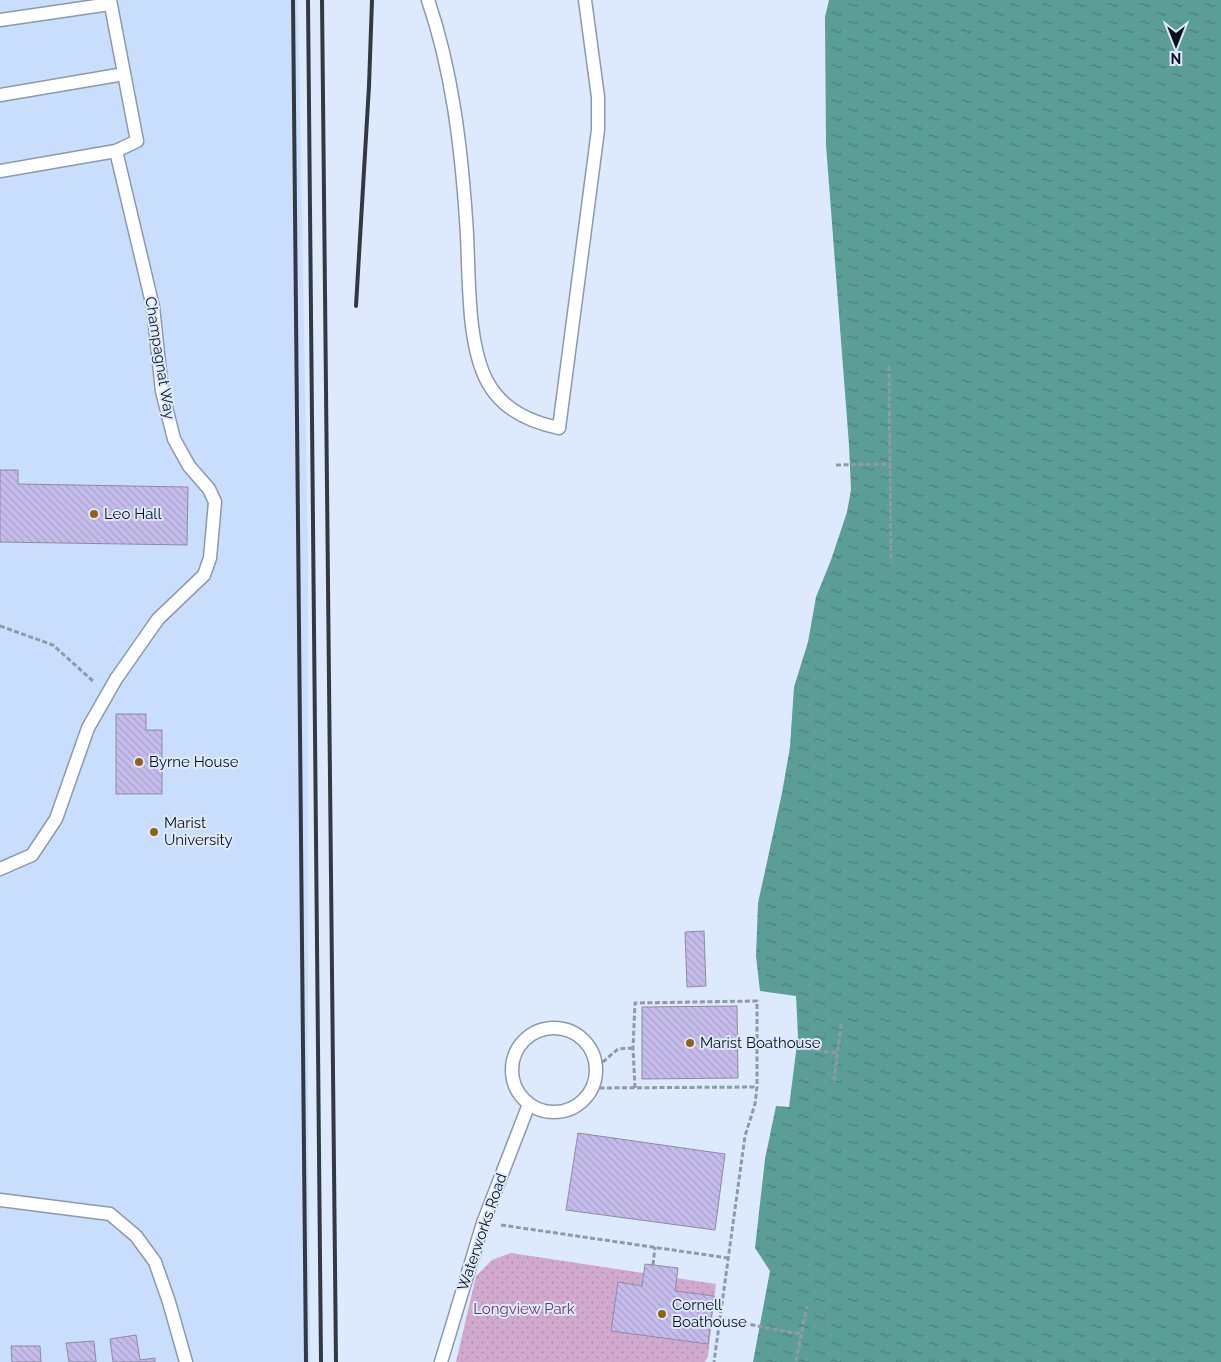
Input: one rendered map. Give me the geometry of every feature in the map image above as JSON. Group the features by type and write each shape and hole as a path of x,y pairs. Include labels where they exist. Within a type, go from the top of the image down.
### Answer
{"lane":[{"path":"428,0 444,55 456,128 466,220 473,324 479,360 488,383 497,395 516,413 531,420 559,428 598,130 598,97 585,0"},
{"path":"0,20 110,2 136,141 116,151 0,171"},
{"path":"0,95 124,74"},
{"name":"Champagnat Way","path":"0,869 32,855 56,819 88,728 107,694 158,619 204,575 210,558 215,502 209,489 189,466 174,439 162,391 153,307 116,151"},
{"path":"551,1028 566,1029 579,1036 588,1045 595,1057 598,1074 592,1088 579,1104 567,1110 554,1112 541,1110 529,1104 519,1094 513,1080 512,1066 516,1051 524,1039 537,1031 551,1028"},
{"name":"Waterworks Road","path":"441,1362 483,1223 529,1104"},
{"path":"0,1200 110,1214 136,1236 155,1262 170,1302 186,1362"}],"path":[{"path":"889,366 891,562"},
{"path":"836,465 890,464"},
{"path":"0,626 53,645 107,694"},
{"path":"635,1088 633,1048 635,1003 757,1001 757,1087 755,1104 745,1136 714,1362"},
{"path":"834,1081 841,1024"},
{"path":"757,1042 837,1053"},
{"path":"597,1067 618,1049 633,1048"},
{"path":"592,1088 757,1087"},
{"path":"483,1223 728,1258"},
{"path":"652,1265 655,1247"},
{"path":"796,1362 807,1306"},
{"path":"721,1319 801,1334"}],"shaded area":[{"name":"Marist University","path":"0,0 298,0 308,552 310,1362 0,1362"}],"green space":[{"name":"Longview Park","path":"511,1253 716,1284 708,1356 705,1362 456,1362 476,1276 492,1260"}],"water":[{"path":"829,0 1221,0 1221,1362 753,1362 770,1271 755,1248 765,1159 776,1106 789,1107 798,1036 796,996 760,991 756,956 758,903 790,747 794,687 808,642 816,597 847,512 851,490 826,145 825,17"}],"building":[{"name":"Leo Hall","path":"0,470 18,470 18,484 188,487 187,545 0,542"},
{"name":"Byrne House","path":"116,714 146,714 146,730 162,730 162,794 116,794"},
{"path":"704,931 706,986 687,987 685,932"},
{"name":"Marist Boathouse","path":"737,1006 738,1078 642,1079 642,1007"},
{"path":"578,1133 725,1154 715,1230 566,1210"},
{"name":"Cornell Boathouse","path":"645,1264 678,1268 675,1291 714,1296 708,1344 611,1331 618,1282 642,1286"},
{"path":"136,1335 140,1360 155,1358 155,1362 113,1362 110,1339"},
{"path":"94,1341 96,1362 69,1362 66,1343"},
{"path":"11,1346 40,1346 41,1362 12,1362"}],"railway":[{"path":"293,0 306,1362"},
{"path":"308,0 321,1362"},
{"path":"322,0 336,1362"},
{"path":"356,306 372,0"}],"place":[{"name":"Leo Hall","path":"94,514"},
{"name":"Byrne House","path":"139,762"},
{"name":"Marist University","path":"154,832"},
{"name":"Marist Boathouse","path":"690,1043"},
{"name":"Cornell Boathouse","path":"662,1314"}]}
